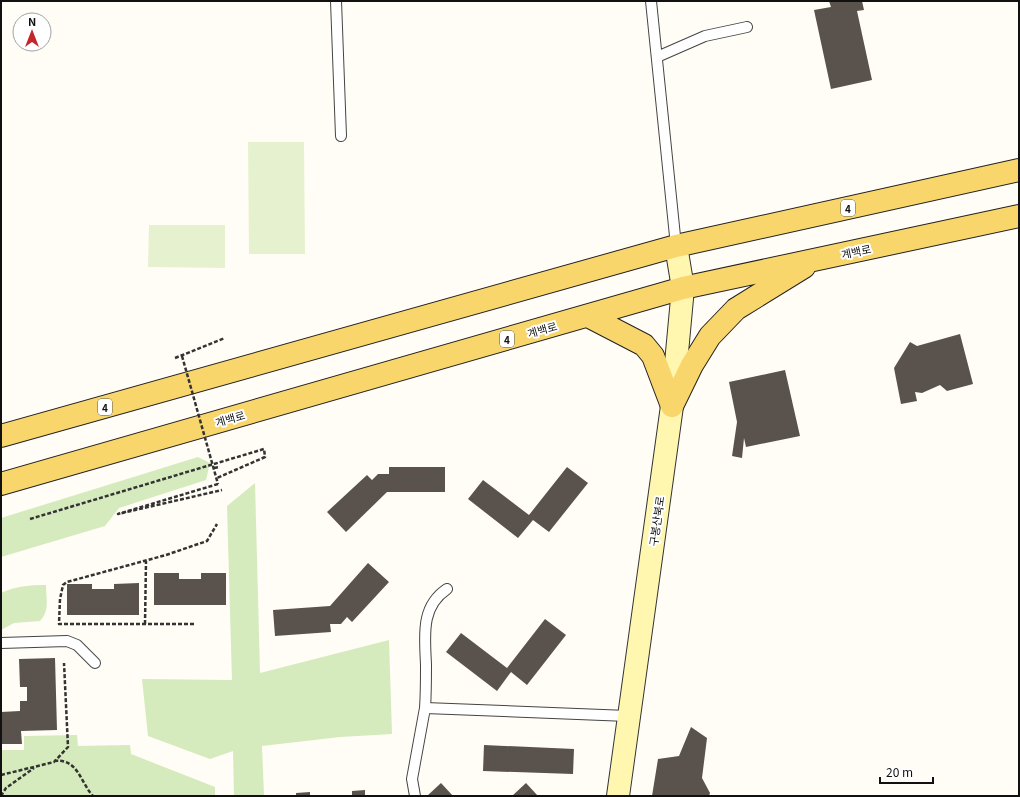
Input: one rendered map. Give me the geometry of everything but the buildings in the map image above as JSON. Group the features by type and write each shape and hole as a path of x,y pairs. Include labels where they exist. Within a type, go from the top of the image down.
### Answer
{"main road":[{"name":"4","path":"1,436 676,246 1019,170"},
{"name":"계백로","path":"1,484 683,288 1019,216"},
{"name":"구봉산북로","path":"618,796 672,406 683,288 676,246"},
{"path":"672,406 692,365 710,336 736,309 814,260"},
{"path":"588,316 644,345 653,356 672,406"}],"lane":[{"path":"336,1 341,136"},
{"path":"651,1 676,246"},
{"path":"657,56 705,36 747,27"},
{"path":"415,796 412,778 425,708 426,684 424,638 428,613 438,596 447,589"},
{"path":"1,643 67,641 77,645 95,663"},
{"path":"425,708 628,716"}],"path":[{"path":"174,358 225,338"},
{"path":"182,356 218,484 118,514 222,490"},
{"path":"30,519 264,449 265,457 216,478"},
{"path":"214,468 220,467"},
{"path":"194,624 60,624 60,599 63,585 67,582 146,561 207,541 217,524"},
{"path":"145,624 146,561"},
{"path":"54,762 68,747 64,663"},
{"path":"1,775 62,760 70,763 78,772 92,796"},
{"path":"1,796 6,788 36,766"}],"green space":[{"path":"248,142 304,142 305,254 249,254"},
{"path":"149,225 225,225 225,268 148,267"},
{"path":"198,457 210,463 206,480 119,508 105,526 1,557 1,518"},
{"path":"255,483 260,673 389,640 392,734 340,737 262,746 264,796 234,796 233,751 210,759 148,736 142,679 232,680 227,506"},
{"path":"46,585 46,608 40,621 14,623 1,630 1,593 23,586"},
{"path":"77,735 78,746 130,745 131,754 215,787 215,796 1,796 1,750 24,750 24,736"}]}
